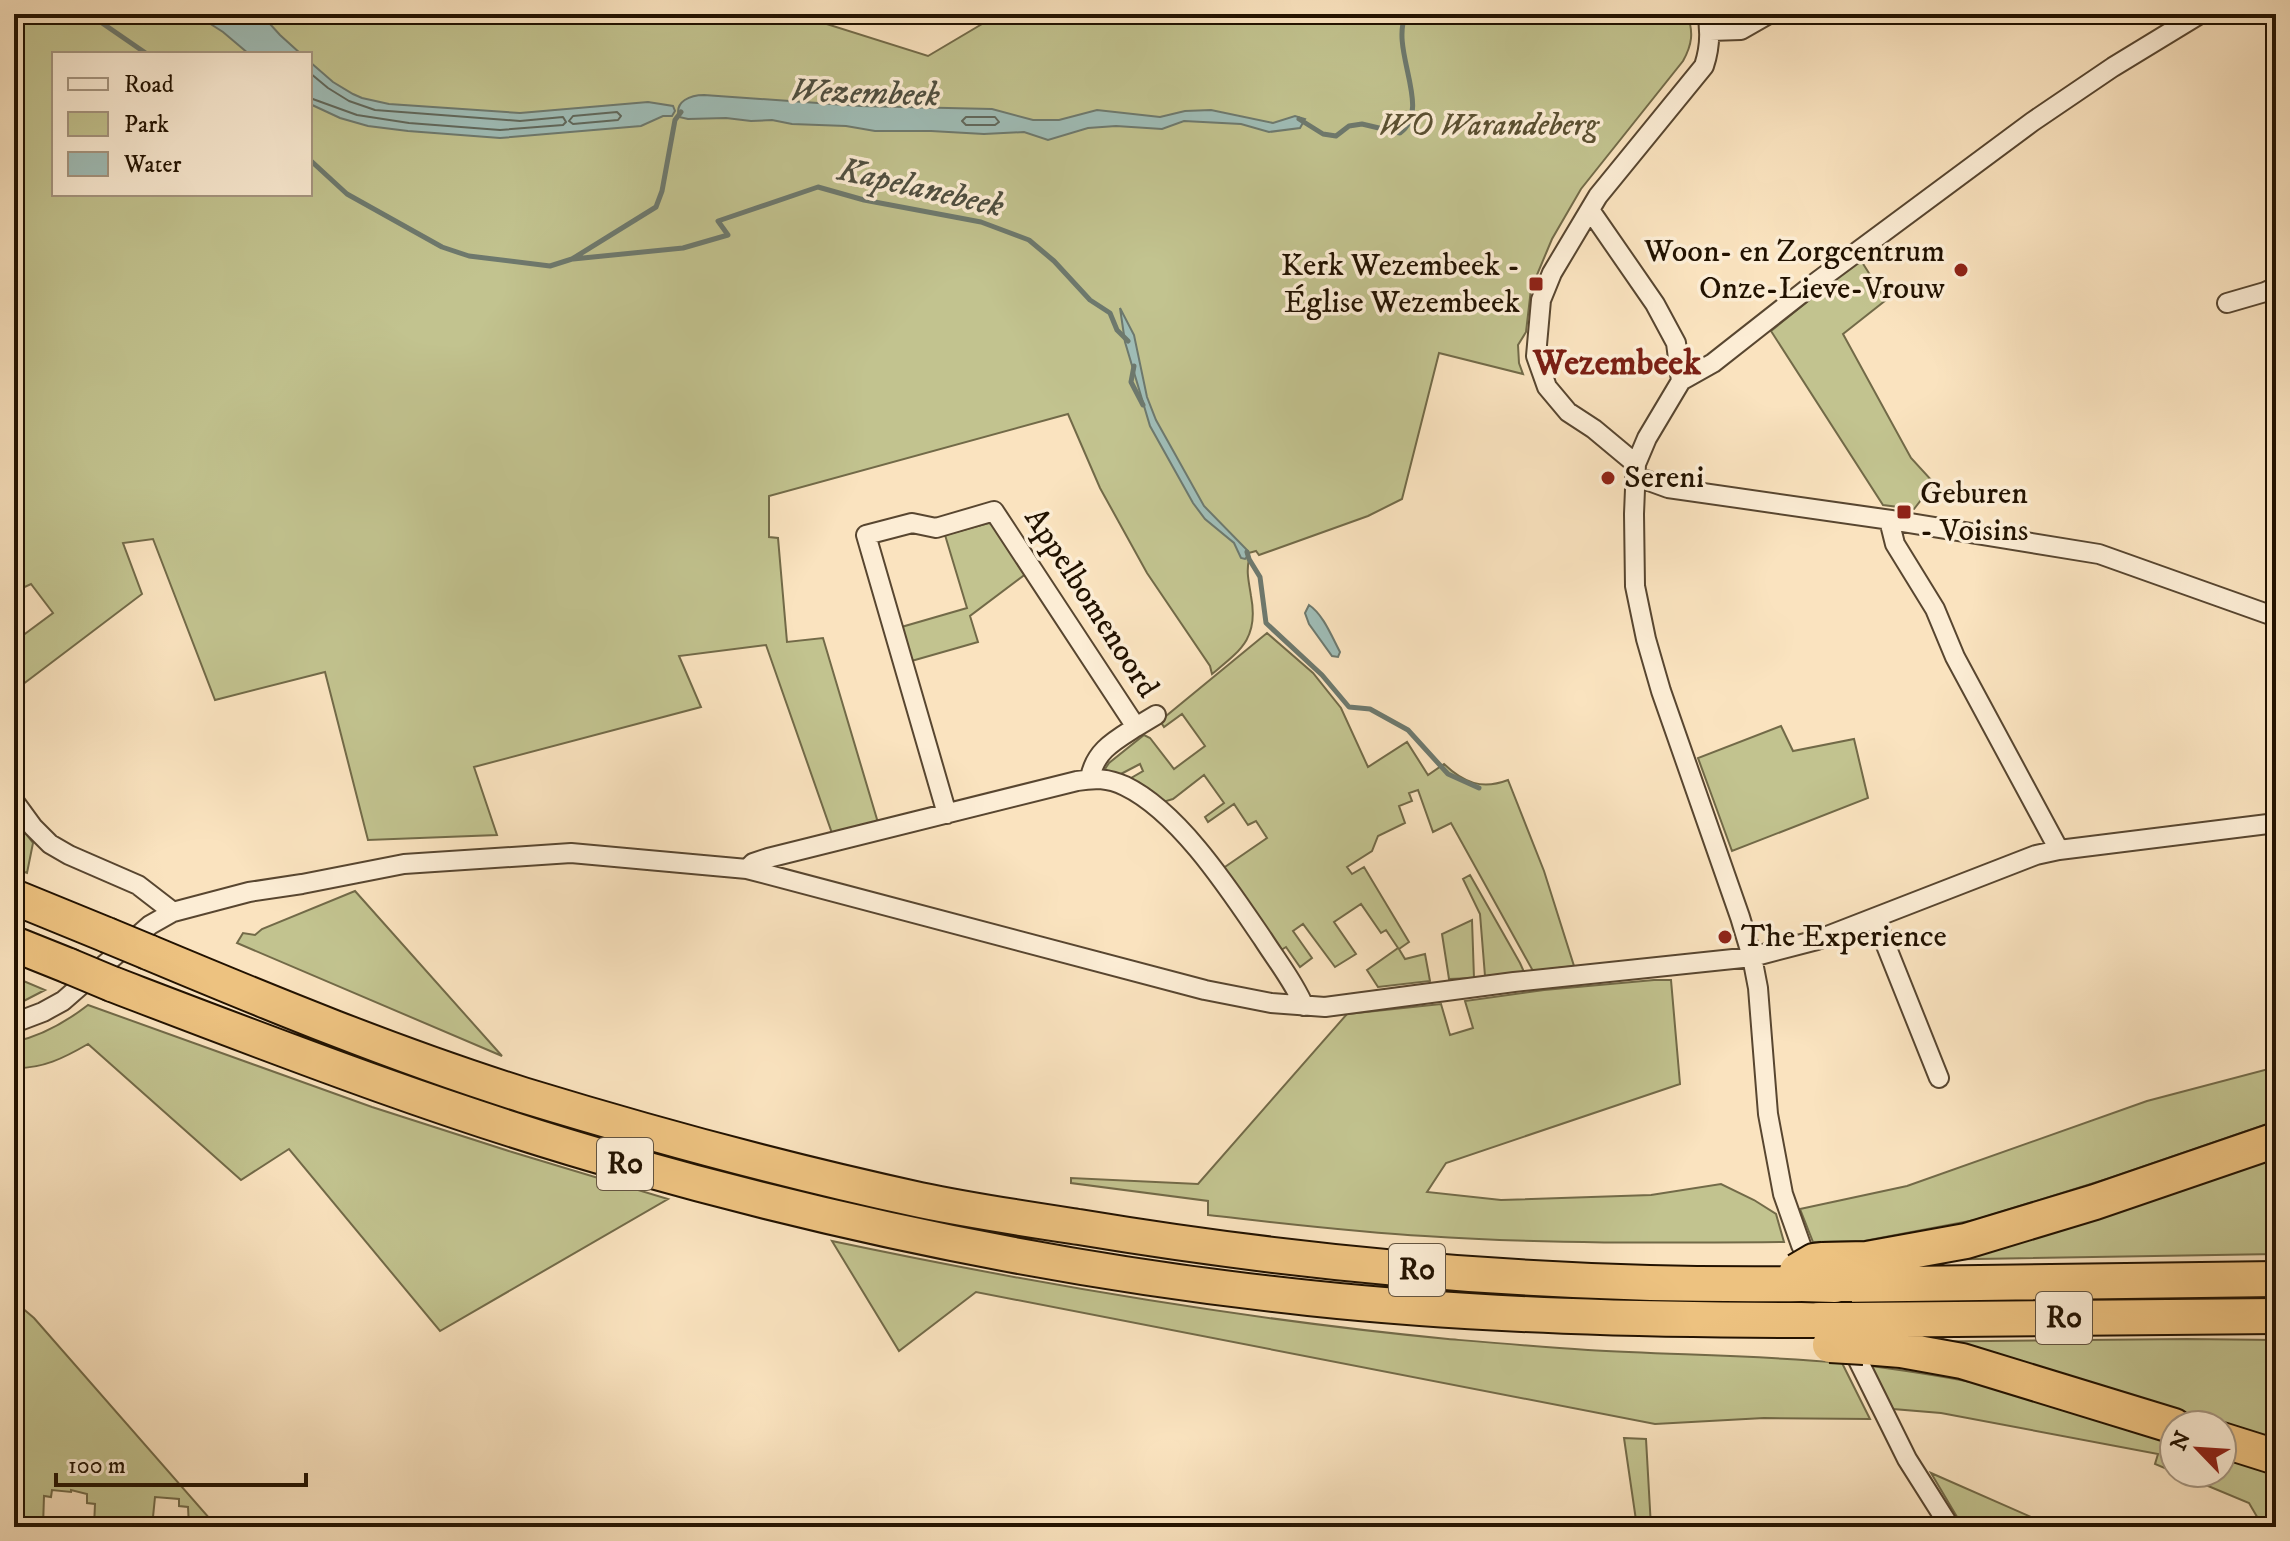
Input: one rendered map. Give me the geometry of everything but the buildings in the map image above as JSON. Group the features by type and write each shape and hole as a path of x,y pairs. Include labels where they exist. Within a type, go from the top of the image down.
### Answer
{"highway":[{"name":"R0","path":"14,897 301,1016 519,1093 724,1153 924,1201 1160,1241 1445,1273 1600,1282 1807,1277 2276,1279"},
{"name":"R0","path":"14,944 285,1050 502,1127 709,1187 811,1212 920,1236 1156,1279 1308,1298 1439,1309 1731,1320 1841,1333 2276,1316"},
{"path":"1807,1277 1867,1259 1966,1241 2095,1202 2276,1140"},
{"path":"1841,1333 1901,1350 1962,1361 2158,1421"},
{"path":"2238,1445 2276,1457"}],"street":[{"path":"1769,14 1741,30 1709,22 1709,50 1704,66 1626,159 1590,210 1546,286 1537,330 1536,356 1547,387 1555,399 1594,429 1636,470 1668,488 2099,554 2276,617"},
{"path":"1950,1527 1886,1419 1801,1245 1783,1194 1768,1114 1758,988 1752,957 1661,691 1635,586 1636,470 1647,438 1681,381 1713,363 2032,122 2113,67 2200,14"},
{"path":"1590,210 1655,304 1676,343 1681,381"},
{"path":"2227,303 2276,287"},
{"name":"Appelbomenoord","path":"947,814 866,535 912,523 936,528 994,511 1136,727"},
{"path":"1889,520 1895,544 1935,609 1955,657 2059,850"},
{"name":"Appelbomenoord","path":"1090,778 1093,764 1102,752 1156,715"},
{"path":"747,869 753,863 768,858 1090,778 1105,779 1125,786 1149,801 1200,853 1239,904 1304,1006"},
{"path":"14,801 50,844 138,885 173,912"},
{"path":"14,1023 63,1001 150,925 173,912 249,892 404,864 571,853 747,869 1205,990 1253,1001 1325,1007 1535,979 1752,957 1817,940 2023,859 2059,850 2276,823"},
{"path":"1875,918 1939,1078"}],"green space":[{"name":"WO Warandeberg","path":"14,14 795,14 928,56 999,14 1687,14 1691,38 1683,61 1581,189 1552,239 1531,289 1526,332 1518,345 1523,374 1439,353 1402,499 1368,516 1259,555 1256,551 1249,553 1238,544 1249,559 1253,610 1250,633 1239,650 1212,674 1210,666 1147,573 1100,488 1068,414 769,496 769,537 778,538 787,642 823,638 879,826 833,836 766,645 679,656 701,707 474,767 497,835 368,840 325,672 215,700 153,539 123,543 142,594 14,691 14,642 53,613 31,584 14,592"},
{"path":"1860,259 1886,300 1843,334 1911,458 1934,483 1914,509 1883,505 1771,331"},
{"path":"989,523 1027,573 970,616 978,642 908,662 898,628 967,608 945,535"},
{"path":"1267,633 1313,673 1341,708 1368,767 1407,742 1428,775 1444,764 1474,783 1490,784 1508,780 1544,871 1574,966 1533,971 1451,823 1433,832 1418,790 1409,793 1412,801 1399,806 1405,823 1378,836 1372,851 1347,867 1352,874 1364,867 1409,942 1399,949 1405,959 1425,954 1430,981 1378,987 1367,970 1398,948 1386,930 1381,933 1361,904 1334,922 1356,954 1335,967 1303,924 1293,931 1312,958 1300,967 1286,947 1278,952 1222,869 1267,838 1256,821 1248,825 1234,804 1208,822 1205,817 1224,803 1204,775 1173,799 1163,802 1126,781 1143,771 1140,764 1117,776 1105,769 1144,735 1150,738 1174,769 1205,746 1182,714 1164,727 1160,721"},
{"path":"1781,726 1793,751 1854,739 1868,798 1732,851 1698,758"},
{"path":"14,818 33,843 27,873 14,868"},
{"path":"1470,875 1524,972 1485,976 1480,914 1463,879"},
{"path":"355,891 502,1056 237,943 243,933 255,935 262,929"},
{"path":"1472,920 1474,978 1449,979 1442,934"},
{"path":"14,977 45,990 14,1006"},
{"path":"1671,980 1680,1084 1446,1163 1427,1192 1501,1200 1651,1195 1721,1184 1776,1214 1784,1242 1559,1242 1371,1232 1208,1215 1208,1201 1071,1183 1071,1178 1198,1184 1347,1014 1441,1004 1450,1035 1473,1028 1465,1001"},
{"path":"88,1005 372,1107 668,1199 440,1331 289,1149 241,1180 88,1044 52,1062 14,1068 14,1042 53,1028"},
{"path":"2276,1067 2276,1121 1975,1220 1864,1241 1813,1242 1800,1209 1907,1186 2147,1101"},
{"path":"2276,1151 2276,1254 1920,1260"},
{"path":"832,1241 1139,1299 1370,1331 1570,1349 1842,1363 1870,1419 1764,1418 1655,1424 976,1292 899,1351"},
{"path":"14,1301 34,1318 217,1527 189,1527 188,1507 179,1506 179,1499 155,1497 152,1527 94,1527 95,1504 87,1503 87,1494 71,1490 52,1490 51,1497 44,1496 43,1527 14,1523 14,1471 18,1469 14,1458"},
{"path":"2276,1340 2276,1448 2238,1432 2238,1409 2158,1409 2158,1412 1897,1342"},
{"path":"1871,1366 1980,1384 2078,1412 2158,1439 2158,1454 1941,1413 1893,1409"},
{"path":"1624,1438 1646,1439 1651,1527 1637,1527"},
{"path":"2238,1463 2276,1474 2276,1527 2263,1527 2249,1503 2215,1489 2238,1489"},
{"path":"1931,1473 2054,1527 1963,1527"}],"water":[{"path":"195,14 261,14 299,52 247,52"},
{"path":"312,64 353,94 389,104 520,113 648,102 673,106 675,111 672,116 663,116 641,126 500,138 368,126 312,105"},
{"path":"704,95 860,106 992,109 1033,120 1059,120 1097,110 1160,117 1185,111 1211,110 1273,123 1295,116 1305,119 1300,128 1269,132 1241,124 1184,121 1162,129 1088,128 1048,140 1024,132 875,131 772,120 679,117 681,103"},
{"path":"1120,308 1134,335 1147,397 1156,420 1204,506 1248,551 1245,559 1241,558 1234,543 1205,519 1193,503 1150,426 1125,342"},
{"path":"1309,605 1327,626 1340,652 1338,657 1332,656 1309,624 1305,613"}],"waterway":[{"name":"Wezembeek","path":"89,14 144,52"},
{"name":"Wezembeek","path":"1299,119 1323,134 1336,136 1349,126 1362,124 1400,133 1409,122 1412,109 1403,44 1402,28 1406,14"},
{"name":"Wezembeek","path":"312,162 347,194 442,247 469,256 550,266 572,259 656,207 662,191 675,120 681,112"},
{"name":"Kapelanebeek","path":"573,259 683,248 728,235 718,221 818,187 864,200 981,222 1029,240 1054,261 1090,300 1110,313 1117,330 1128,341"},
{"name":"Kapelanebeek","path":"1134,366 1131,382 1143,405"},
{"name":"Kapelanebeek","path":"1247,552 1260,577 1266,623 1322,675 1349,707 1370,709 1408,730 1448,774 1479,788"}],"place":[{"name":"Woon- en Zorgcentrum Onze-Lieve-Vrouw","path":"1961,270"},
{"name":"Kerk Wezembeek - Église Wezembeek","path":"1536,284"},
{"name":"Sereni","path":"1608,478"},
{"name":"Geburen - Voisins","path":"1904,512"},
{"name":"The Experience","path":"1725,937"}],"district":[{"name":"Wezembeek","path":"1617,363"}]}
